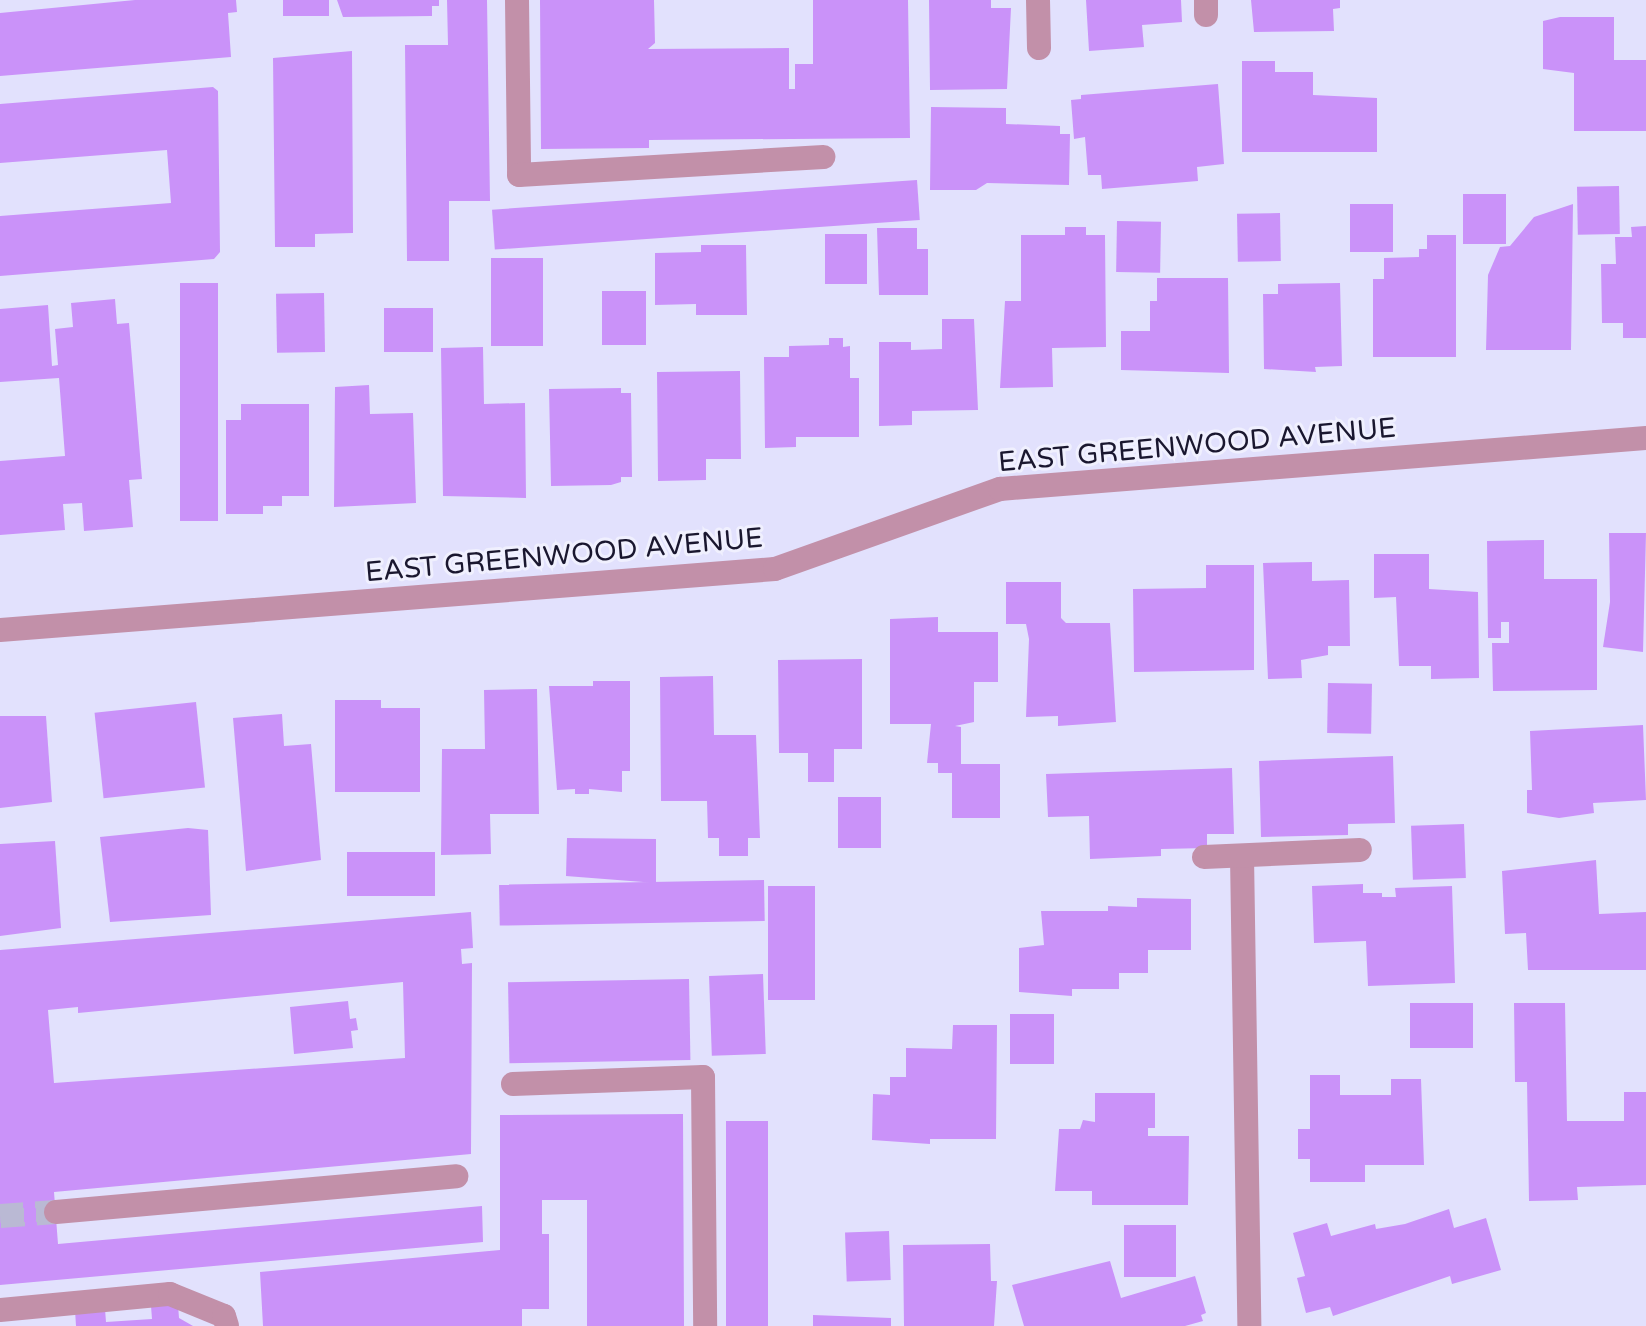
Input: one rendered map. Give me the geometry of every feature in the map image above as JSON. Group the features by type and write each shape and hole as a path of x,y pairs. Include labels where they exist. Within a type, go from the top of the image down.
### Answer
{"street":[{"path":"517,0 519,175 823,157"},
{"path":"1038,0 1039,48"},
{"name":"EAST GREENWOOD AVENUE","path":"0,630 775,569 1000,489 1646,438"},
{"path":"1204,857 1360,850"},
{"path":"1242,856 1249,1326"},
{"path":"513,1084 703,1077 705,1326"},
{"path":"56,1212 456,1176"},
{"path":"0,1310 170,1294 224,1316 227,1326"}],"building":[{"path":"135,0 236,0 237,12 228,13 231,57 0,76 0,13"},
{"path":"283,0 329,0 329,16 283,16"},
{"path":"337,0 439,0 439,6 432,6 432,16 343,17"},
{"path":"447,0 487,0 490,201 449,201 449,261 407,261 405,45 448,45"},
{"path":"540,0 654,0 655,43 648,49 789,48 789,89 795,89 795,64 813,64 813,0 908,0 910,138 649,140 649,148 541,149"},
{"path":"929,0 991,0 991,8 1011,8 1007,89 930,90"},
{"path":"1086,0 1181,0 1182,22 1142,25 1144,47 1089,51"},
{"path":"1251,0 1340,0 1340,8 1333,9 1334,31 1254,32"},
{"path":"1560,17 1614,17 1614,60 1646,60 1646,131 1574,131 1574,73 1543,69 1543,21"},
{"path":"352,51 353,233 315,234 315,247 275,247 273,58"},
{"path":"1242,61 1275,61 1275,72 1313,72 1313,95 1377,98 1377,152 1242,152"},
{"path":"1218,84 1224,164 1197,167 1198,181 1102,189 1101,175 1088,175 1085,137 1074,139 1071,100 1081,99 1081,95"},
{"path":"213,87 218,91 220,252 214,259 0,276 0,216 171,203 167,150 0,163 0,104"},
{"path":"931,107 1006,108 1006,124 1060,126 1060,134 1070,134 1069,185 987,183 976,190 930,190"},
{"path":"917,180 920,220 495,250 492,210"},
{"path":"1619,186 1620,234 1578,235 1577,187"},
{"path":"1463,194 1506,194 1506,244 1463,244"},
{"path":"1350,204 1393,204 1393,252 1350,252"},
{"path":"1573,204 1571,350 1486,350 1488,275 1500,247 1510,246 1534,217"},
{"path":"1280,213 1281,261 1238,262 1237,214"},
{"path":"1117,221 1161,222 1160,273 1116,272"},
{"path":"1646,226 1646,338 1623,338 1623,323 1602,323 1601,264 1616,264 1615,237 1632,237 1631,227"},
{"path":"1065,227 1086,227 1086,235 1105,235 1106,347 1052,348 1053,387 1000,388 1005,301 1021,301 1021,235 1065,235"},
{"path":"877,228 917,228 917,249 928,249 928,295 879,295"},
{"path":"825,234 867,234 867,284 825,284"},
{"path":"1427,235 1456,235 1456,357 1373,357 1373,279 1384,279 1384,258 1419,257 1419,249 1427,249"},
{"path":"701,245 746,245 747,315 696,315 696,304 655,305 655,253 701,252"},
{"path":"491,258 543,258 543,346 491,346"},
{"path":"1157,278 1228,278 1229,373 1121,370 1121,331 1150,331 1150,301 1157,301"},
{"path":"180,283 218,283 218,521 180,521"},
{"path":"1340,283 1342,366 1315,367 1316,372 1264,369 1263,294 1278,294 1278,284"},
{"path":"602,291 646,291 646,345 602,345"},
{"path":"324,293 325,352 277,353 276,294"},
{"path":"115,299 117,324 129,323 142,479 129,480 133,527 84,531 82,503 63,504 65,530 0,535 0,461 65,456 59,378 0,382 0,309 48,305 52,366 58,365 55,329 73,327 71,303"},
{"path":"384,308 433,308 433,352 384,352"},
{"path":"942,319 974,319 978,410 912,411 912,425 879,426 879,342 911,342 911,350 942,349"},
{"path":"829,338 843,338 843,347 850,346 850,378 859,378 859,437 796,437 796,447 765,448 764,357 789,357 789,346 829,345"},
{"path":"483,347 484,404 525,403 526,498 443,496 441,348"},
{"path":"740,371 741,459 706,459 706,480 658,481 657,372"},
{"path":"369,385 370,414 413,413 416,503 334,507 335,387"},
{"path":"621,388 621,393 631,393 632,477 621,477 621,482 611,485 551,486 549,389"},
{"path":"241,404 309,404 309,496 282,496 282,506 263,506 263,514 226,514 226,420 241,420"},
{"path":"1609,533 1646,533 1643,652 1603,647 1610,602"},
{"path":"1544,540 1544,579 1597,579 1597,690 1493,691 1492,643 1509,643 1509,622 1501,622 1501,638 1488,638 1487,541"},
{"path":"1374,554 1429,554 1429,589 1478,592 1479,678 1431,679 1431,666 1399,666 1396,597 1374,598"},
{"path":"1312,562 1312,581 1349,580 1350,646 1328,646 1328,655 1301,660 1302,678 1268,679 1263,563"},
{"path":"1206,565 1254,565 1254,670 1134,672 1133,589 1206,588"},
{"path":"1006,582 1061,582 1061,618 1066,623 1110,623 1116,722 1058,726 1058,716 1026,717 1029,639 1026,624 1006,624"},
{"path":"938,617 938,632 998,632 998,682 974,682 974,722 955,726 961,727 961,764 1000,764 1000,818 952,818 952,773 938,773 938,763 927,763 931,724 890,724 890,619"},
{"path":"862,659 862,749 834,749 834,782 808,782 808,753 779,753 778,660"},
{"path":"713,676 714,735 756,735 760,838 748,838 748,856 719,856 719,838 708,838 707,801 661,801 660,677"},
{"path":"593,681 630,681 630,771 622,771 622,792 589,789 589,794 575,794 575,789 557,790 549,686 593,686"},
{"path":"1328,683 1372,684 1371,734 1327,733"},
{"path":"537,689 539,814 490,814 491,854 441,855 442,749 485,749 484,690"},
{"path":"335,700 381,700 381,708 420,708 420,792 335,792"},
{"path":"196,702 205,788 104,798 95,713"},
{"path":"282,714 284,746 311,744 321,860 246,871 233,718"},
{"path":"0,716 46,716 52,802 0,808"},
{"path":"1643,725 1646,800 1593,803 1594,813 1559,818 1527,813 1527,790 1532,790 1530,731"},
{"path":"1393,756 1395,823 1348,824 1348,835 1261,837 1259,761"},
{"path":"1232,768 1234,834 1207,834 1207,848 1161,849 1161,856 1090,859 1089,816 1048,817 1046,774"},
{"path":"838,797 881,797 881,848 838,848"},
{"path":"1464,824 1466,878 1413,880 1411,826"},
{"path":"188,828 208,830 211,915 110,922 100,837"},
{"path":"567,838 656,839 656,883 566,876"},
{"path":"55,841 61,928 0,936 0,844"},
{"path":"347,852 435,852 435,896 347,896"},
{"path":"1596,860 1599,914 1646,912 1646,970 1528,970 1526,933 1505,934 1502,871"},
{"path":"764,880 765,921 500,926 499,885"},
{"path":"1363,884 1363,893 1382,893 1382,897 1396,897 1395,888 1452,886 1455,983 1368,986 1366,941 1314,943 1312,886"},
{"path":"768,886 815,886 815,1000 768,1000"},
{"path":"1137,898 1191,899 1191,950 1148,950 1148,973 1119,973 1119,989 1072,989 1072,996 1019,992 1019,948 1044,945 1041,911 1108,911 1108,906 1137,907"},
{"path":"471,912 473,948 461,949 462,964 472,963 471,1154 54,1192 58,1244 482,1206 483,1242 0,1285 0,950","holes":["403,982 405,1058 54,1083 48,1010 78,1007 78,1013"]},
{"path":"763,974 766,1054 712,1056 709,976"},
{"path":"689,979 690,1060 509,1063 508,982"},
{"path":"348,1001 350,1019 356,1018 358,1030 351,1031 353,1048 294,1054 290,1007"},
{"path":"1410,1003 1473,1003 1473,1048 1410,1048"},
{"path":"1514,1003 1565,1003 1567,1121 1624,1121 1624,1092 1646,1092 1646,1185 1577,1187 1578,1200 1529,1201 1527,1082 1515,1082"},
{"path":"1010,1014 1054,1014 1054,1064 1010,1064"},
{"path":"953,1025 997,1025 996,1139 930,1139 930,1144 872,1140 873,1094 890,1095 890,1077 906,1077 906,1048 952,1049"},
{"path":"1310,1075 1340,1075 1340,1095 1391,1095 1391,1079 1421,1079 1424,1165 1365,1165 1365,1182 1310,1182 1310,1159 1298,1159 1298,1129 1310,1129"},
{"path":"1095,1093 1155,1093 1155,1128 1148,1128 1148,1136 1189,1136 1188,1205 1092,1205 1092,1191 1055,1191 1059,1129 1080,1129 1083,1120 1095,1122"},
{"path":"683,1114 684,1326 587,1326 587,1200 542,1200 542,1234 549,1234 549,1309 522,1309 522,1326 263,1326 260,1272 500,1250 500,1115"},
{"path":"726,1121 768,1121 768,1326 726,1326"},
{"path":"1449,1209 1454,1228 1486,1218 1501,1270 1452,1284 1450,1276 1333,1316 1330,1307 1306,1313 1297,1278 1305,1276 1293,1233 1327,1223 1331,1236 1375,1224 1376,1229 1405,1224"},
{"path":"1124,1225 1176,1225 1176,1277 1124,1277"},
{"path":"889,1231 891,1280 847,1282 845,1233"},
{"path":"990,1244 991,1281 997,1281 994,1326 904,1326 903,1245"},
{"path":"1110,1261 1121,1298 1195,1276 1206,1313 1201,1315 1203,1321 1185,1326 1024,1326 1012,1285"},
{"path":"178,1305 179,1318 193,1326 76,1326 75,1310 105,1309 106,1322 152,1319 151,1306"},
{"path":"813,1315 891,1318 891,1326 813,1326"}],"tunnel":[{"path":"0,1216 56,1212"}]}
